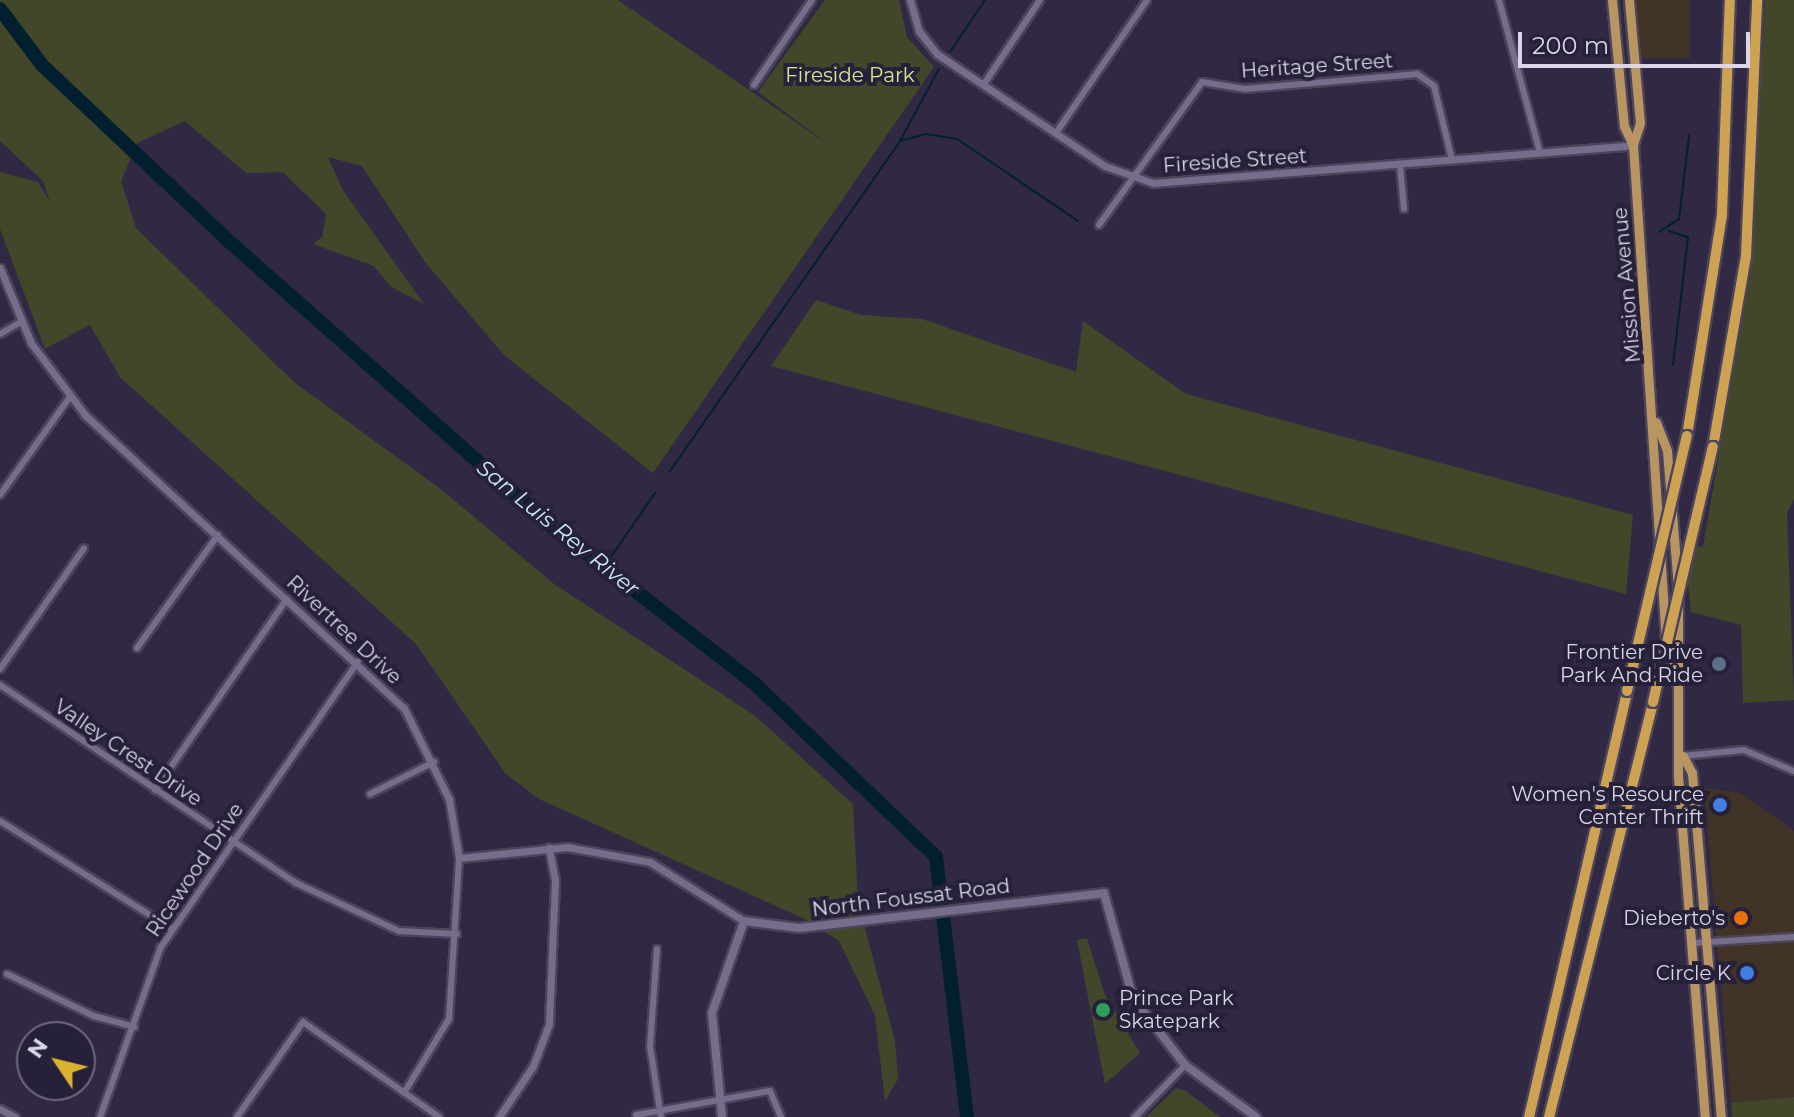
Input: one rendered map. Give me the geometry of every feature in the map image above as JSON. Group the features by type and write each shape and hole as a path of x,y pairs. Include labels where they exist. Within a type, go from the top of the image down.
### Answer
{"highway":[{"path":"1529,1117 1687,436 1722,214 1730,0"},
{"path":"1549,1117 1713,447 1746,256 1757,0"}],"main road":[{"name":"Mission Avenue","path":"1612,0 1624,126 1633,145 1656,422 1651,472 1668,659 1680,689"},
{"name":"Mission Avenue","path":"1629,0 1640,123 1633,145"},
{"name":"Mission Avenue","path":"1656,422 1667,451 1683,756 1678,776 1705,1117"},
{"name":"Mission Avenue","path":"1683,756 1692,773 1721,1117"},
{"name":"North Foussat Road","path":"744,921 799,928 1104,893 1133,998 1185,1065 1256,1117"},
{"path":"722,1117 710,1044 715,990 744,921"}],"street":[{"path":"754,85 812,0"},
{"name":"Fireside Street","path":"910,0 919,31 937,54 1130,178 1182,183 1633,145"},
{"path":"984,84 1040,0"},
{"path":"1056,133 1147,0"},
{"path":"1499,0 1540,153"},
{"name":"Heritage Street","path":"1099,225 1202,82 1245,89 1417,74 1434,86 1452,160"},
{"path":"1400,165 1404,209"},
{"name":"Rivertree Drive","path":"0,268 21,322 70,397 358,661 404,708 434,762 459,858 457,934 449,1019 404,1093"},
{"path":"0,334 21,322"},
{"path":"0,495 70,397"},
{"path":"137,648 218,535"},
{"path":"0,669 84,548"},
{"path":"155,790 287,599"},
{"name":"Ricewood Drive","path":"100,1117 172,929 358,661"},
{"name":"Valley Crest Drive","path":"0,685 232,842 371,920 411,933 457,934"},
{"path":"1683,756 1744,750 1794,771"},
{"path":"370,794 434,762"},
{"path":"0,821 172,929"},
{"path":"499,1117 533,1066 549,1024 555,880 549,848"},
{"name":"North Foussat Road","path":"459,858 549,848 650,862 744,921"},
{"path":"1692,943 1794,937"},
{"path":"657,949 650,1046 660,1114"},
{"path":"7,974 135,1027"},
{"path":"237,1117 303,1022 439,1117"},
{"path":"1135,1117 1185,1065"},
{"path":"636,1115 660,1114 718,1099 770,1091 777,1098 781,1117"},
{"path":"0,1109 15,1117"}],"shaded area":[{"path":"1637,0 1690,0 1690,58 1637,58"},
{"path":"1704,788 1741,793 1794,831 1794,1097 1731,1103"}],"green space":[{"name":"Fireside Park","path":"0,0 618,0 829,145 758,92 825,0 899,0 907,37 934,67 653,473 504,355 425,262 362,166 328,157 342,189 424,304 391,287 374,266 313,244 322,237 326,214 283,172 246,173 185,121 137,143 121,181 136,228 295,383 442,490 554,584 754,715 853,804 858,902 895,1041 898,1079 885,1101 875,1015 839,941 807,920 539,799 506,774 416,644 120,377 90,325 45,349 0,229 0,172 38,182 50,202 43,181 0,141"},
{"path":"1765,0 1794,0 1794,499 1787,513 1794,700 1743,703 1741,625 1691,612 1684,543 1703,547 1750,275"},
{"path":"816,300 861,315 922,319 1076,372 1083,321 1186,394 1633,515 1626,594 771,366"},
{"name":"Prince Park Skatepark","path":"1087,938 1105,995 1140,1053 1105,1084 1077,940"},
{"path":"1176,1088 1186,1091 1220,1117 1146,1117"},
{"path":"1794,1097 1794,1117 1732,1117 1731,1103"}],"waterway":[{"path":"950,52 985,0"},
{"name":"San Luis Rey River","path":"0,9 42,65 231,243 549,524 753,682 936,857 967,1117"},
{"path":"670,471 900,141 939,69"},
{"path":"900,141 926,134 957,139 1078,221"},
{"path":"1659,232 1679,219 1689,136"},
{"path":"1669,231 1688,237 1673,365"},
{"path":"604,567 655,493"}],"place":[{"name":"Frontier Drive Park And Ride","path":"1719,664"},
{"name":"Women's Resource Center Thrift","path":"1720,805"},
{"name":"Dieberto's","path":"1741,918"},
{"name":"Circle K","path":"1747,973"},
{"name":"Prince Park Skatepark","path":"1103,1010"}]}
